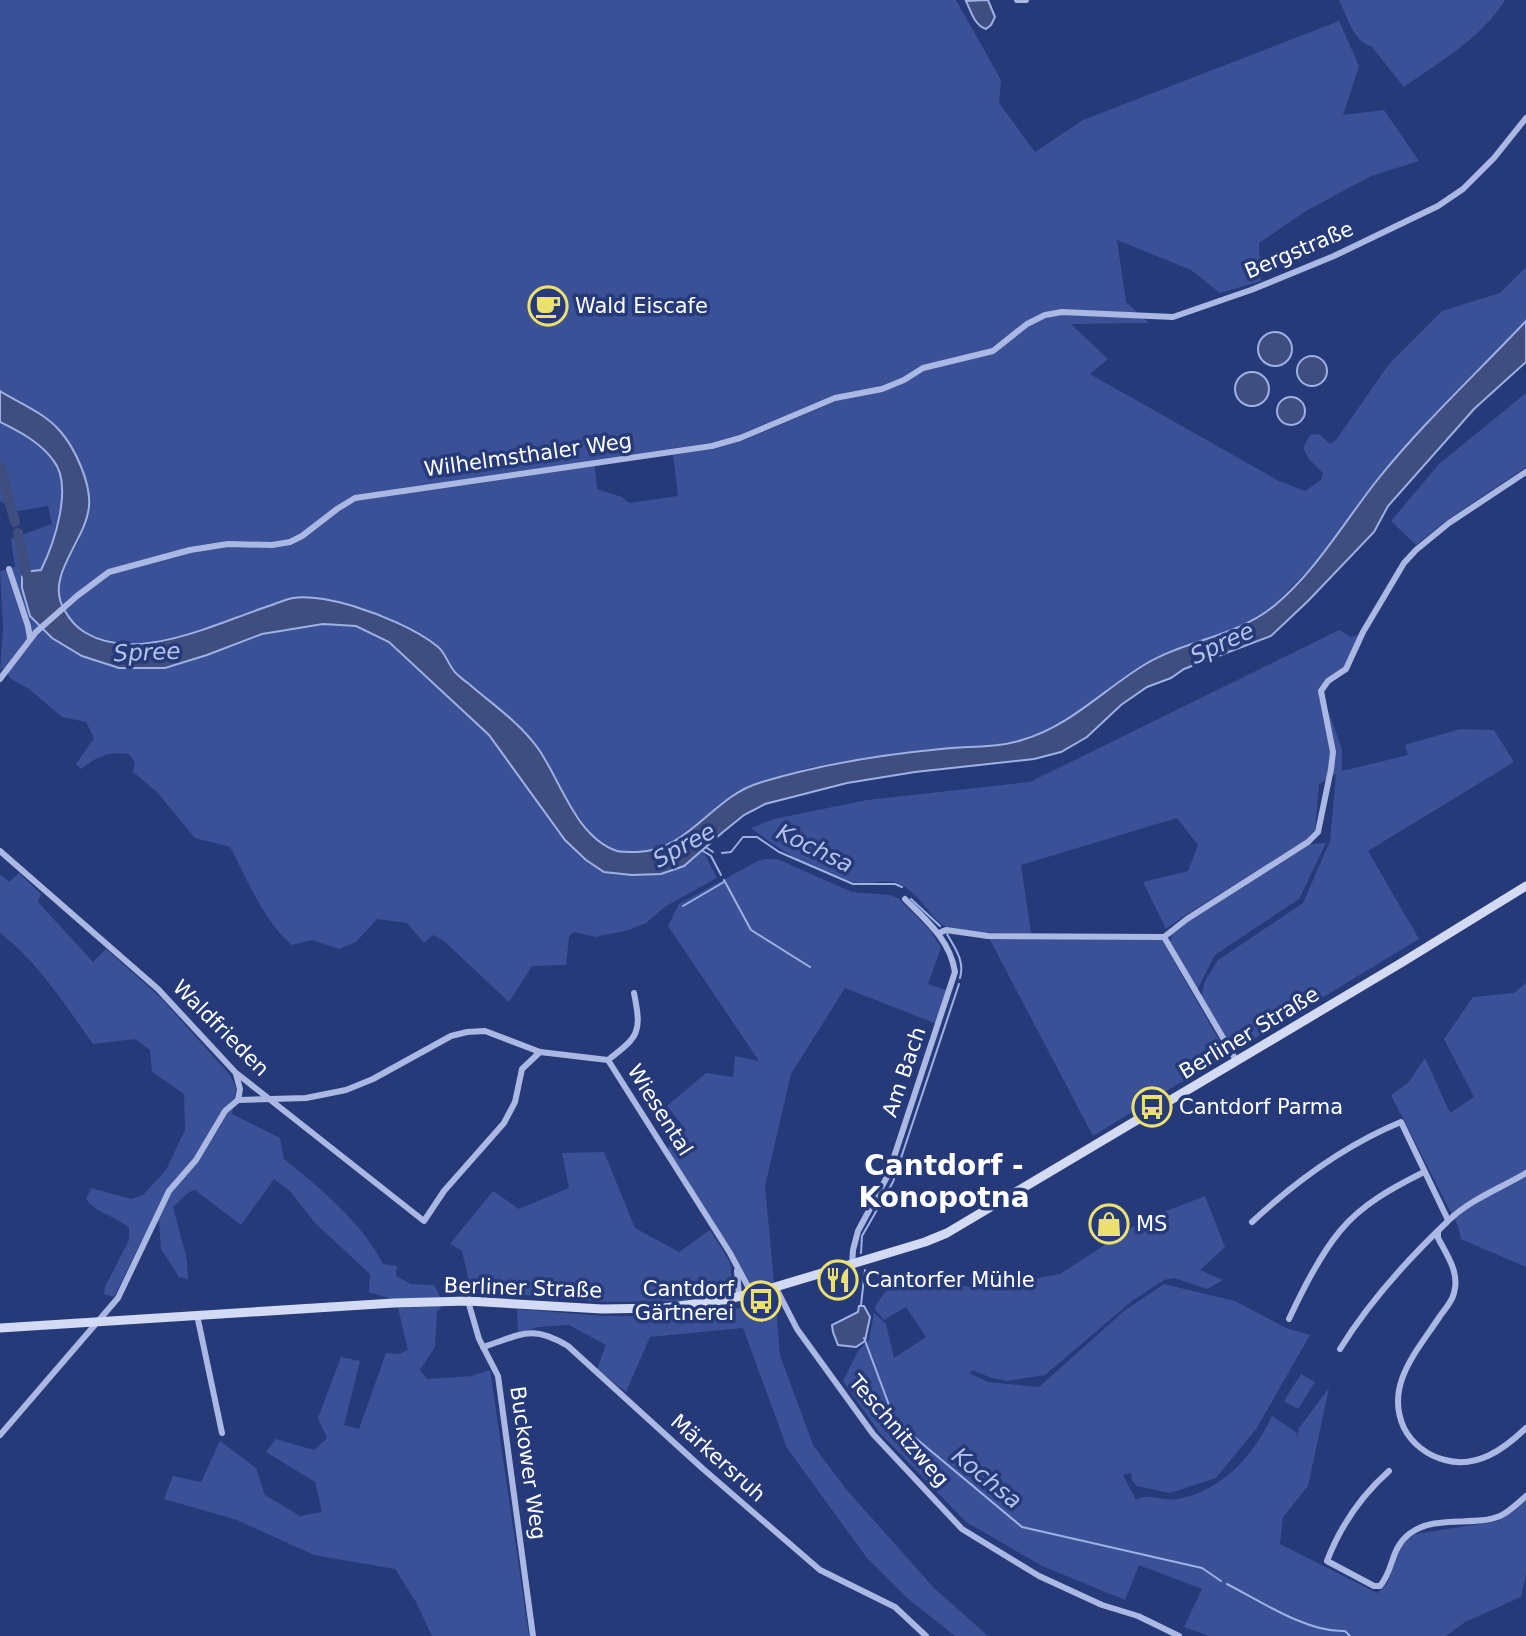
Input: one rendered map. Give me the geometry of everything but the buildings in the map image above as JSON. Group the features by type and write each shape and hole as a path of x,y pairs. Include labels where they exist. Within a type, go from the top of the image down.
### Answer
{"main road":[{"name":"Berliner Straße","path":"0,1328 394,1303 468,1301 629,1310 691,1305 776,1288 947,1233 1097,1146 1526,886"}],"street":[{"path":"1017,0 1026,0"},
{"name":"Bergstraße","path":"1045,315 1062,312 1173,317 1251,290 1322,261 1408,222 1463,189 1494,158 1526,117"},
{"name":"Wilhelmsthaler Weg","path":"0,679 36,632 109,572 190,550 228,544 272,545 290,542 355,498 712,446 740,438 835,398 882,389 923,368 993,351 1027,324 1045,315"},
{"path":"939,933 946,930 988,936 1164,937 1187,919 1308,842 1318,832 1330,777 1332,752 1321,691 1328,681 1346,669 1363,632 1404,563 1416,550 1449,523 1526,472"},
{"path":"9,569 30,640"},
{"name":"Waldfrieden","path":"0,851 158,989 235,1072 424,1221 444,1191 504,1123 515,1102 522,1069 540,1052"},
{"name":"Am Bach","path":"852,1265 858,1231 888,1175 954,978 952,957 939,933 905,899"},
{"path":"1164,937 1236,1060"},
{"path":"608,1060 633,1041 637,1031 634,993"},
{"name":"Wiesental","path":"238,1100 306,1098 346,1090 373,1079 451,1036 467,1032 485,1031 540,1052 608,1060 730,1253 752,1294"},
{"path":"0,1435 118,1298 169,1191 196,1160 225,1111 238,1100 240,1089 235,1072"},
{"path":"1252,1222 1294,1185 1332,1159 1361,1141 1401,1122 1448,1220"},
{"path":"1289,1320 1306,1285 1340,1231 1363,1209 1387,1192 1424,1172"},
{"path":"1340,1349 1384,1288 1448,1220 1467,1206 1526,1173"},
{"path":"1438,1232 1438,1238 1455,1275 1454,1293 1401,1377 1398,1399 1405,1429 1417,1445 1429,1454 1460,1463 1491,1455 1526,1428"},
{"name":"Wiesental","path":"737,1269 739,1296"},
{"name":"Teschnitzweg","path":"776,1288 797,1329 873,1434 962,1529 1039,1576 1102,1605 1138,1616 1179,1636"},
{"name":"Buckower Weg","path":"468,1301 474,1326 498,1376 533,1636"},
{"path":"197,1315 222,1433"},
{"name":"Märkersruh","path":"484,1348 537,1332 550,1335 568,1346 702,1468 820,1570 895,1608 926,1636"},
{"path":"1389,1471 1372,1487 1349,1519 1326,1561 1374,1586 1380,1586 1384,1581 1400,1543 1418,1528 1502,1515 1526,1496"}],"shaded area":[{"path":"0,0 956,0 1001,80 999,103 1035,152 1083,120 1339,21 1359,66 1343,115 1384,110 1419,161 1371,176 1306,211 1259,243 1261,281 1220,293 1191,270 1117,240 1126,302 1149,323 1071,324 1108,359 1090,374 1279,481 1305,491 1321,480 1323,473 1309,459 1303,448 1310,435 1319,434 1330,444 1336,440 1389,364 1442,311 1500,293 1526,267 1526,321 1378,479 1321,557 1270,609 1227,633 1189,644 1152,660 1116,683 1076,715 1019,742 864,758 808,768 749,786 710,813 688,835 654,851 618,852 594,837 569,804 539,750 516,722 454,672 441,648 374,613 127,645 105,641 83,630 73,622 61,603 61,573 80,539 44,417 0,391","holes":["837,394 846,397 747,439 715,449 673,455 678,496 629,503 622,497 597,489 594,460 710,443 738,435"]},
{"path":"1339,0 1505,0 1472,38 1404,87 1371,46 1355,34"},
{"path":"1526,393 1526,467 1447,520 1416,545 1391,521 1439,464"},
{"path":"0,422 36,443 53,460 59,471 62,484 60,515 41,570 32,571 30,616 52,638 82,656 119,668 165,668 262,634 323,624 356,626 389,642 489,735 565,840 604,872 661,874 684,866 703,851 717,878 666,906 646,923 629,930 595,937 574,932 569,936 566,965 532,966 509,1002 444,941 433,935 424,943 407,923 377,919 356,942 339,949 312,940 292,945 264,912 230,847 195,838 157,792 133,772 135,762 129,754 115,753 104,756 81,769 76,764 94,738 86,722 62,717 29,689 11,679 3,668 0,671 3,628 0,571 15,567 11,539 52,524 48,506 18,511 0,501"},
{"path":"1339,630 1351,637 1366,633 1348,671 1329,683 1322,694 1342,749 1342,771 1408,755 1405,745 1460,729 1494,730 1514,762 1368,851 1419,939 1234,1051 1201,996 1205,981 1218,960 1303,903 1330,841 1336,774 1319,784 1315,831 1305,841 1166,929 1143,882 1188,871 1198,845 1177,818 1021,865 1031,933 951,929 939,922 912,892 898,883 860,883 831,875 789,854 751,828 774,819 867,800 1030,782"},
{"path":"1326,843 1299,899 1215,955 1197,990 1170,943 1172,934 1187,921 1310,844"},
{"path":"766,859 777,859 852,892 898,898 930,930 941,948 928,984 949,991 937,1024 845,988 791,1074 765,1186 774,1283 752,1287 734,1253 665,1151 686,1130 667,1106 706,1073 733,1077 735,1056 759,1061 668,926 679,904"},
{"path":"19,873 41,894 38,902 93,962 106,949 160,997 230,1075 236,1088 232,1114 280,1138 284,1159 352,1221 375,1249 383,1264 397,1266 396,1276 411,1284 434,1285 440,1297 394,1300 369,1292 370,1274 315,1223 290,1191 274,1179 241,1225 195,1190 189,1192 173,1207 187,1260 188,1279 179,1277 161,1249 159,1221 142,1240 114,1297 104,1294 129,1240 129,1228 95,1208 86,1199 91,1188 131,1199 143,1195 166,1170 185,1130 184,1094 152,1072 150,1050 135,1039 93,1044 39,971 0,933 0,874 9,882"},
{"path":"989,938 1162,940 1227,1054 1093,1136"},
{"path":"1526,983 1526,1267 1461,1239 1458,1226 1391,1095 1408,1083 1425,1058 1450,1113 1474,1097 1444,1039 1473,997 1514,993"},
{"path":"604,1152 635,1228 679,1252 710,1230 730,1262 733,1292 684,1301 602,1302 471,1290 462,1251 450,1244 493,1191 519,1209 569,1188 562,1153"},
{"path":"1205,1196 1225,1247 1200,1270 1223,1280 1207,1289 1174,1278 1164,1280 1132,1301 1045,1375 1007,1381 973,1370 969,1373 988,1382 1039,1387 1124,1311 1164,1284 1235,1301 1286,1328 1310,1335 1256,1429 1216,1478 1170,1493 1137,1486 1131,1473 1123,1475 1136,1500 1146,1497 1178,1499 1209,1488 1235,1469 1246,1457 1272,1416 1297,1433 1297,1439 1299,1428 1329,1388 1308,1486 1283,1517 1280,1544 1377,1593 1387,1584 1397,1549 1409,1535 1498,1521 1526,1500 1526,1574 1521,1597 1465,1622 1446,1636 1209,1636 1184,1627 1202,1589 1139,1565 1125,1600 1042,1566 966,1522 879,1432 843,1381 858,1351 869,1340 874,1313 886,1324 894,1358 926,1337 906,1307 884,1320 874,1308 887,1289 911,1281 932,1280 979,1289 1060,1274 1143,1220"},
{"path":"776,1305 780,1355 813,1445 846,1489 935,1589 988,1636 955,1636 907,1598 867,1558 787,1448 743,1328 650,1337 626,1392 597,1369 606,1345 569,1325 538,1327 518,1333 517,1309 603,1316 648,1316"},
{"path":"442,1306 437,1312 435,1347 420,1370 427,1379 471,1376 490,1370 529,1636 432,1636 416,1602 395,1569 314,1555 237,1520 164,1499 173,1476 201,1482 220,1441 256,1468 265,1495 300,1516 322,1512 315,1482 266,1452 276,1439 314,1450 327,1438 318,1418 341,1357 360,1361 344,1425 359,1429 386,1353 399,1354 408,1350 398,1308"},
{"path":"1301,1374 1315,1382 1298,1409 1284,1401"}],"water":[{"path":"988,0 995,17 986,29 976,21 966,1"},
{"name":"Spree","path":"1526,321 1526,362 1474,409 1388,506 1374,532 1271,636 1184,669 1171,678 1147,687 1121,705 1087,737 1061,752 1034,759 915,772 847,783 765,804 744,815 684,866 661,874 604,872 586,860 565,840 489,735 389,642 356,626 323,624 262,634 165,668 119,668 82,656 52,638 30,616 22,588 22,576 41,570 51,545 62,499 59,471 53,460 36,443 0,422 0,391 54,425 66,438 81,466 89,506 81,533 62,572 59,585 65,611 83,631 106,641 151,643 198,631 293,598 315,598 363,609 408,628 437,646 457,674 522,729 537,747 579,820 590,833 602,844 617,851 637,852 671,843 727,800 759,783 849,761 918,751 1002,744 1039,734 1071,717 1144,665 1176,650 1227,632 1259,616 1274,606 1304,577 1395,458"},
{"path":"1275,332 1287,337 1292,349 1287,361 1275,366 1263,361 1258,349 1263,337"},
{"path":"1312,356 1322,361 1327,371 1322,381 1312,386 1302,381 1297,371 1302,361"},
{"path":"1252,372 1264,377 1269,389 1264,401 1252,406 1240,401 1235,389 1240,377"},
{"path":"1291,397 1301,401 1305,411 1301,421 1291,425 1281,421 1277,411 1281,401"},
{"path":"859,1306 864,1306 870,1317 865,1341 856,1347 838,1345 832,1325 858,1312"}],"waterway":[{"path":"0,467 15,522"},
{"path":"18,533 26,573 32,583"},
{"name":"Kochsa","path":"722,853 731,852 743,837 757,837 779,852 853,884 895,884 902,887"},
{"name":"Kochsa","path":"707,848 713,852"},
{"name":"Spree","path":"703,851 711,856 721,875"},
{"path":"724,880 751,930 810,967"},
{"path":"683,906 724,882"},
{"name":"Kochsa","path":"911,899 940,926"},
{"name":"Kochsa","path":"947,934 960,960 960,978"},
{"name":"Kochsa","path":"861,1253 862,1236 893,1182 959,984"},
{"name":"Kochsa","path":"861,1305 865,1270"},
{"name":"Kochsa","path":"864,1338 895,1421 1022,1527 1202,1568 1221,1581"},
{"name":"Kochsa","path":"1227,1584 1300,1621 1316,1627 1345,1631 1350,1636"}],"place":[{"name":"Wald Eiscafe","path":"548,306"},
{"name":"Cantdorf Parma","path":"1152,1107"},
{"name":"MS","path":"1109,1224"},
{"name":"Cantorfer Mühle","path":"838,1280"},
{"name":"Cantdorf Gärtnerei","path":"761,1301"}],"district":[{"name":"Cantdorf - Konopotna","path":"944,1181"}]}
